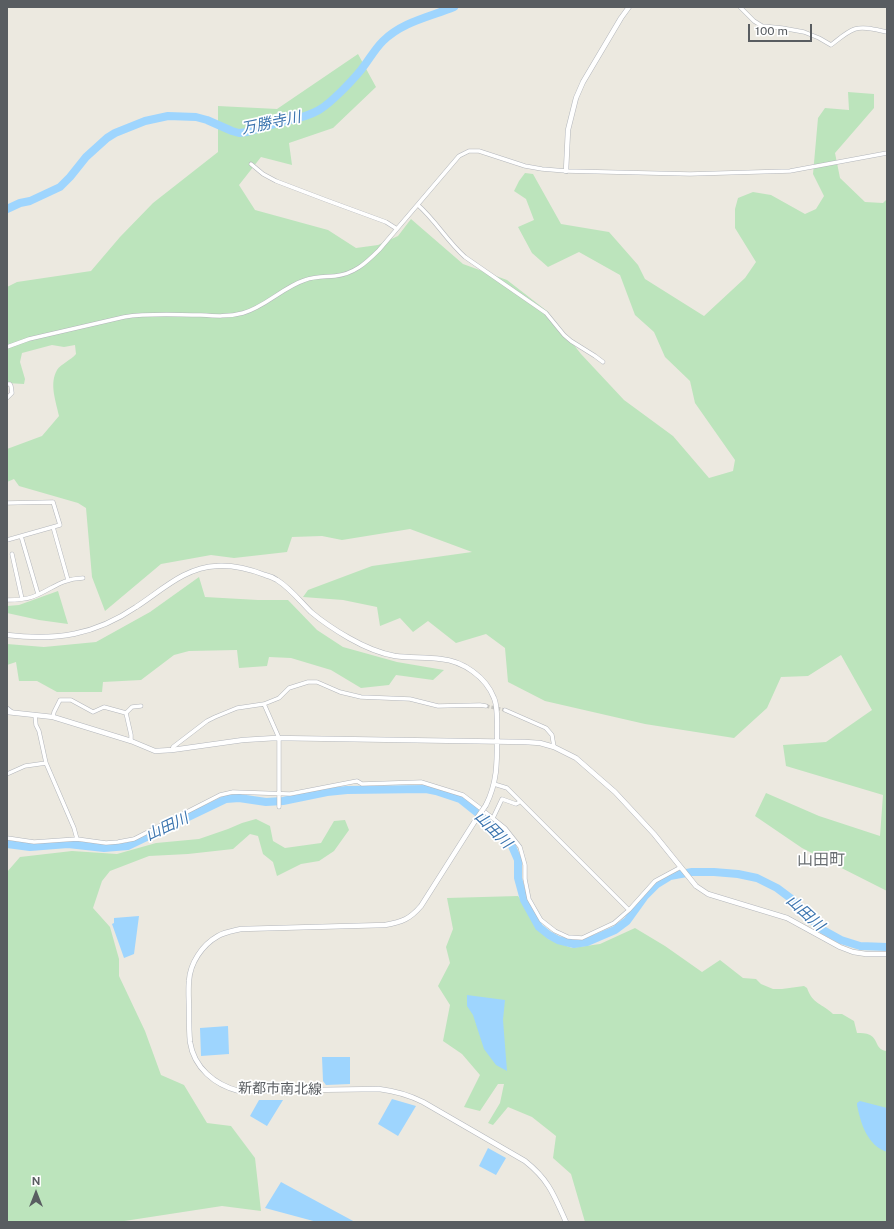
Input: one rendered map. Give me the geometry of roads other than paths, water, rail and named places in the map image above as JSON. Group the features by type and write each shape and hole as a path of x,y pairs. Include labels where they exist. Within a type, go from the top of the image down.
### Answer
{"street":[{"path":"566,171 568,130 576,98 583,82 629,7"},
{"path":"740,7 754,22 762,26 804,32 819,38 830,45 855,29 869,28 887,32"},
{"path":"7,347 29,339 140,314 227,316 244,313 298,282 321,276 344,274 356,270 366,263 379,250 459,156 468,151 479,150 525,166 566,171 690,174 790,171 887,153"},
{"path":"251,164 263,174 276,181 386,222 397,229"},
{"path":"418,205 429,215 456,249 465,257 546,313 564,335 603,362"},
{"path":"7,384 10,384 12,390 11,395 7,398"},
{"path":"7,503 53,502 60,525 7,540"},
{"path":"53,527 68,580"},
{"path":"21,536 38,594"},
{"path":"12,554 22,599"},
{"name":"新都市南北線","path":"7,635 52,638 77,634 100,627 118,618 178,578 196,570 215,566 236,566 277,579 330,627 375,651 394,656 442,659 458,663 473,671 488,685 495,699 497,721 496,775 494,784 486,805 421,906 405,920 385,925 241,929 223,934 210,942 198,956 189,979 190,1042 196,1060 208,1075 216,1082 227,1088 239,1091 379,1089 410,1095 525,1161 545,1180 553,1193 566,1222"},
{"path":"7,600 28,598 63,581 83,578"},
{"path":"172,750 173,747 207,720 237,708 264,704 279,698 289,688 308,682 316,682 340,692 361,697 410,699 438,706 486,706"},
{"path":"53,717 60,700 71,700 93,712 104,708 126,713"},
{"path":"264,704 279,738 279,807"},
{"path":"126,713 132,707 141,706"},
{"path":"7,708 10,712 53,717 131,741 155,751 243,740 279,738 532,743 554,747 576,758 615,792 654,834 696,886 708,894 787,918 840,947 853,952 866,954 887,954"},
{"path":"506,710 546,728 552,735 554,747"},
{"path":"126,713 131,734 131,741"},
{"path":"35,715 36,725 39,731 46,763 74,828 77,839"},
{"path":"7,774 25,766 46,763"},
{"path":"7,838 34,842 77,839 106,843 118,842 134,839 220,795 233,792 278,795 357,781 362,784 421,782 463,795 505,828 520,847 525,864 525,879 529,899 541,920 555,931 568,937 582,938 614,923 629,910 655,881 680,867"},
{"path":"494,784 508,788 629,910"},
{"path":"493,818 502,798 516,804 520,801"}],"water":[{"path":"139,916 134,954 124,958 112,924 114,923 114,918"},
{"path":"467,995 505,1000 503,1020 507,1071 496,1065 484,1049 473,1015 467,1006"},
{"path":"228,1026 229,1054 201,1056 200,1028"},
{"path":"322,1057 350,1057 350,1084 326,1085 323,1081"},
{"path":"392,1099 416,1106 398,1136 378,1124"},
{"path":"259,1100 283,1100 267,1126 250,1116"},
{"path":"860,1101 887,1108 887,1152 874,1144 866,1133 857,1105"},
{"path":"488,1148 506,1158 496,1175 479,1166"},
{"path":"281,1182 355,1222 317,1222 265,1208"}],"waterway":[{"name":"万勝寺川","path":"7,209 20,203 30,201 60,187 86,157 107,138 115,133 145,121 168,116 196,117 239,133 301,118 324,107 347,86 361,70 374,51 390,34 416,21 454,7"},
{"name":"山田川","path":"7,844 30,847 68,844 104,848 128,846 226,799 239,798 266,802 283,801 327,792 347,790 426,789 460,799 485,819 511,844 518,860 518,878 524,900 539,927 558,940 574,944 587,942 615,930 627,921 645,896 657,884 670,876 692,872 714,872 738,874 757,878 777,888 793,900 808,917 823,930 841,940 860,946 887,947"}],"tunnel":[{"path":"486,706 505,710"}],"district":[{"name":"山田町","path":"821,860"}]}
